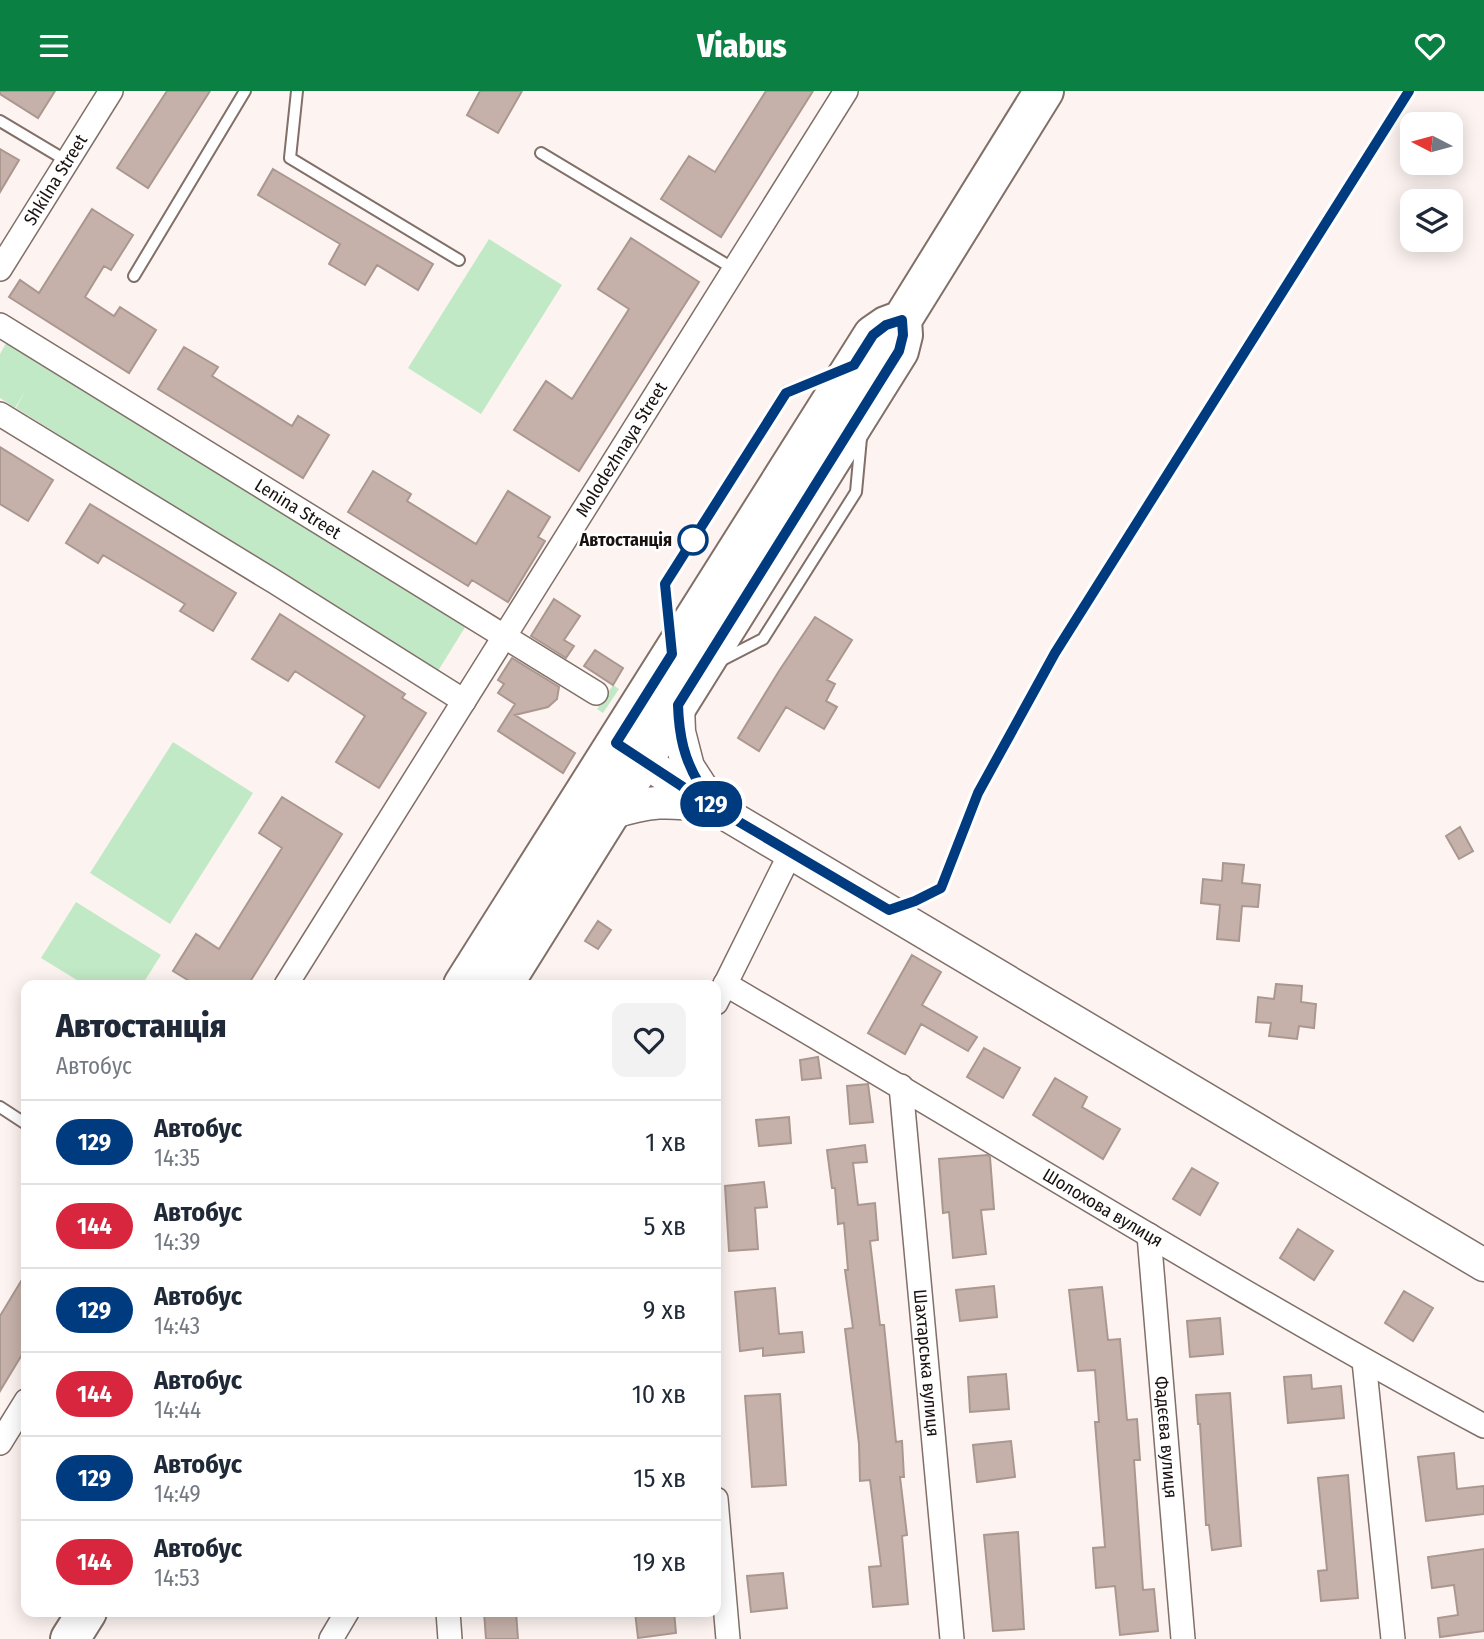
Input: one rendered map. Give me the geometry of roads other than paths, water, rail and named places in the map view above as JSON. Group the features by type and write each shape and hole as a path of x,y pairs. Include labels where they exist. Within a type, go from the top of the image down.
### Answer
{"highway":[{"path":"686,662 863,409 899,351 903,335 902,320 1044,91"},
{"path":"506,980 630,752 663,710 686,662 854,365 873,335 886,325 902,320"},
{"path":"467,980 605,802"},
{"path":"70,1639 84,1617"}],"street":[{"name":"Shkilna Street","path":"0,269 111,91"},
{"name":"Molodezhnaya Street","path":"289,980 846,91"},
{"name":"Lenina Street","path":"0,325 596,693"},
{"path":"0,414 464,701"},
{"path":"663,710 679,732 688,767 712,806"},
{"path":"630,752 712,806 1484,1265"},
{"path":"605,802 672,801 712,806"},
{"path":"721,993 791,852"},
{"name":"Шолохова вулиця","path":"721,993 901,1086 1364,1361 1484,1426"},
{"name":"Шахтарська вулиця","path":"901,1086 952,1639"},
{"name":"Фадєєва вулиця","path":"1149,1235 1183,1639"},
{"path":"1364,1361 1393,1639"},
{"path":"0,1443 21,1409"},
{"path":"721,1557 728,1639"},
{"path":"331,1639 344,1617"},
{"path":"448,1617 450,1639"}],"lane":[{"path":"134,277 245,91"},
{"path":"297,91 290,158 459,260"},
{"path":"889,910 941,888 978,793 1055,653 1409,91"},
{"path":"0,121 67,161"},
{"path":"541,153 734,269"},
{"path":"0,1107 21,1121"}],"place":[{"name":"Автостанція","path":"693,540"}]}
